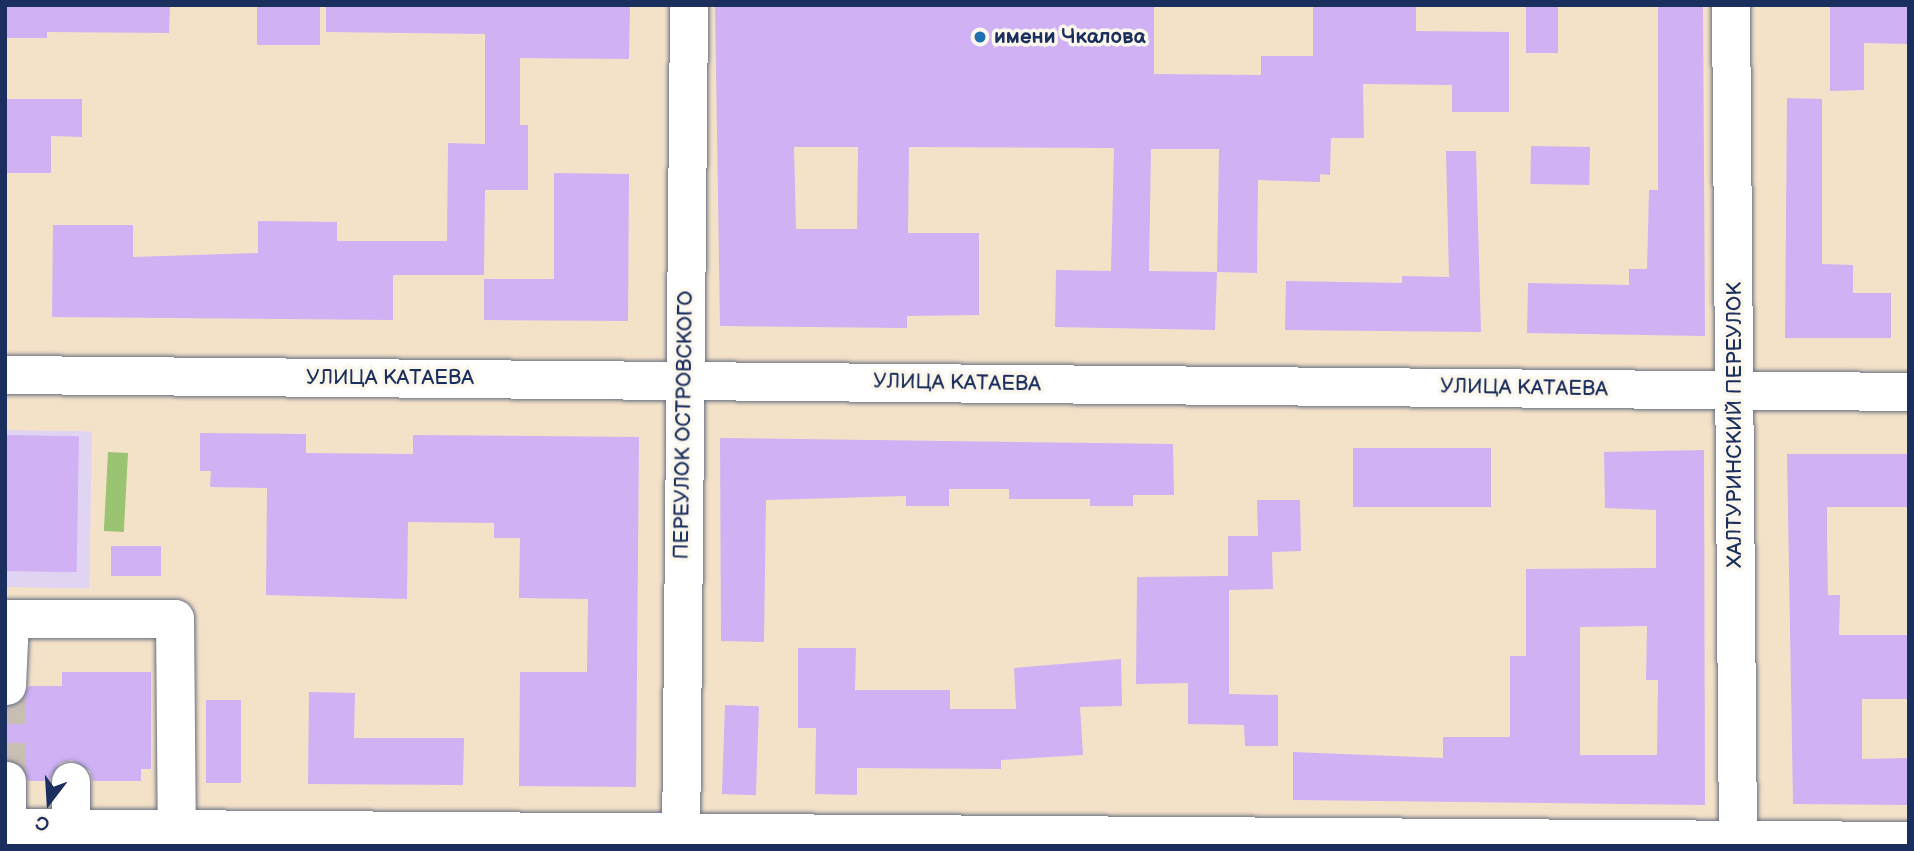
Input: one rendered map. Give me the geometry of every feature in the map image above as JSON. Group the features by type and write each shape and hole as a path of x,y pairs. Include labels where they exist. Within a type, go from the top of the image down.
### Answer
{"street":[{"name":"ПЕРЕУЛОК ОСТРОВСКОГО","path":"681,839 683,380 689,5"},
{"name":"ХАЛТУРИНСКИЙ ПЕРЕУЛОК","path":"1731,5 1738,842"},
{"name":"УЛИЦА КАТАЕВА","path":"5,375 1909,392"},
{"path":"7,686 10,619 175,619 177,829"},
{"path":"7,781 6,828 681,839 1909,841"},
{"path":"71,782 71,828"}],"shaded area":[{"path":"5,430 92,432 89,588 5,587"}],"green space":[{"path":"108,452 128,453 124,532 104,531"}],"building":[{"path":"5,5 170,5 169,33 47,32 47,38 5,38"},
{"path":"257,5 320,5 320,45 257,45"},
{"path":"326,5 630,5 629,59 520,58 520,125 528,125 528,190 485,190 484,275 393,275 393,320 52,317 53,225 133,225 133,257 258,253 258,221 337,222 337,241 447,241 448,143 485,144 485,34 326,32"},
{"path":"715,5 1154,5 1154,74 1261,75 1261,56 1313,56 1313,5 1416,5 1416,31 1509,32 1509,112 1452,112 1452,85 1363,84 1364,138 1331,138 1330,175 1320,174 1320,182 1258,180 1257,273 1217,272 1215,330 1055,327 1056,270 1111,271 1114,148 909,147 908,233 979,233 979,315 907,316 907,328 720,326","holes":["794,147 858,147 857,229 796,229","1151,149 1219,149 1217,272 1149,271"]},
{"path":"1526,5 1558,5 1558,53 1526,53"},
{"path":"1658,5 1703,5 1705,336 1527,333 1528,283 1629,285 1629,269 1647,269 1649,190 1658,190"},
{"path":"1830,5 1909,5 1909,44 1864,43 1864,90 1830,91"},
{"path":"1787,98 1822,99 1822,264 1853,265 1853,293 1891,293 1891,338 1785,338"},
{"path":"5,99 82,99 82,137 51,136 51,173 5,173"},
{"path":"1531,146 1590,147 1589,185 1530,184"},
{"path":"1446,151 1476,151 1481,332 1285,330 1286,281 1402,283 1402,276 1449,277"},
{"path":"554,173 629,174 628,321 484,320 484,279 554,279"},
{"path":"200,433 306,434 306,453 413,454 413,435 639,437 636,787 519,786 520,672 587,672 588,599 519,598 520,538 494,538 494,523 408,522 407,599 266,595 267,488 210,487 211,471 200,471"},
{"path":"5,435 79,436 77,572 5,571"},
{"path":"720,438 1173,444 1174,495 1133,495 1133,506 1090,506 1090,499 1009,499 1009,489 949,489 949,506 906,506 906,496 766,500 764,642 721,641"},
{"path":"1353,448 1491,448 1491,507 1353,507"},
{"path":"1704,450 1705,805 1293,800 1293,752 1443,758 1443,737 1510,737 1510,656 1526,656 1526,569 1656,568 1656,510 1605,508 1604,452","holes":["1647,626 1646,680 1658,680 1657,755 1580,755 1580,627"]},
{"path":"1787,454 1909,454 1909,507 1827,507 1827,536 1828,595 1840,595 1839,635 1909,635 1909,699 1862,699 1862,759 1909,758 1909,805 1793,804"},
{"path":"1257,500 1300,500 1301,551 1272,552 1273,589 1229,590 1229,694 1278,695 1278,746 1245,746 1244,725 1188,724 1188,683 1136,684 1137,577 1228,576 1228,536 1258,536"},
{"path":"111,546 161,546 161,576 111,576"},
{"path":"798,648 856,648 855,690 950,690 950,709 1016,709 1014,668 1121,659 1122,706 1080,707 1083,755 1001,760 1001,769 857,768 857,795 815,794 816,728 798,728"},
{"path":"62,672 151,672 151,769 141,769 141,781 93,781 90,771 72,760 60,763 49,781 29,781 18,762 5,760 5,708 18,705 29,686 62,686"},
{"path":"309,692 355,693 354,738 464,738 463,785 308,784"},
{"path":"206,700 241,700 241,783 206,783"},
{"path":"725,705 759,706 756,795 722,794"}],"tunnel":[{"path":"7,686 7,781"}],"place":[{"name":"имени Чкалова","path":"980,37"}]}
